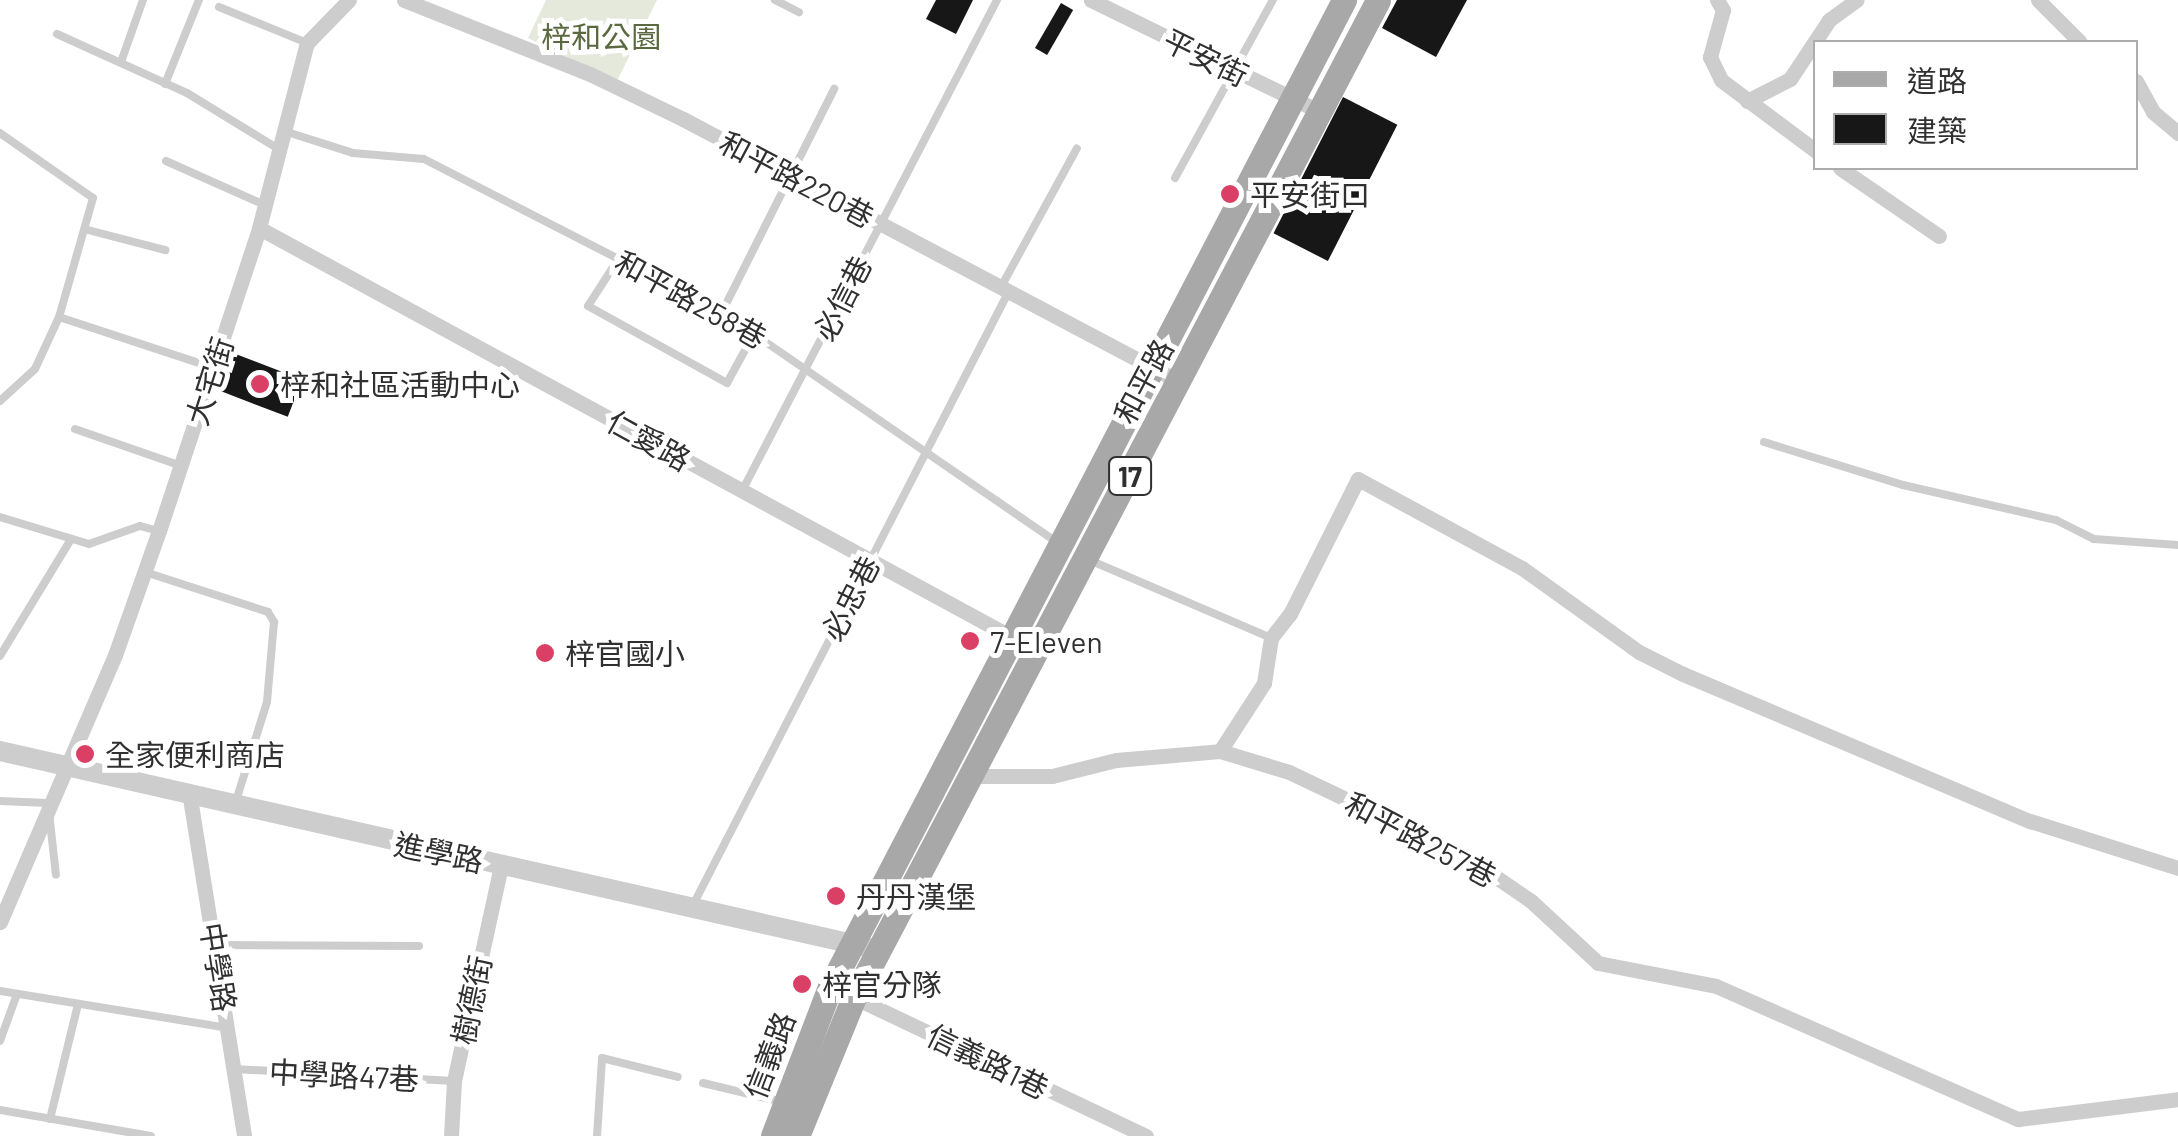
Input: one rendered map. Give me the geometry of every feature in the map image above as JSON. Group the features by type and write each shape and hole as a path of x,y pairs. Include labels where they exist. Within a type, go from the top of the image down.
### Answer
{"main road":[{"name":"和平路","path":"853,943 1157,368 1344,0"},
{"name":"和平路","path":"880,950 1378,0"},
{"name":"信義路","path":"796,1136 842,992 853,943"},
{"name":"信義路","path":"774,1136 785,1103 842,992 880,950"}],"street":[{"path":"306,44 349,0"},
{"name":"和平路220巷","path":"404,0 592,74 1180,382"},
{"name":"平安街","path":"1092,0 1321,112"},
{"path":"1716,0 1723,10 1710,57 1721,80 1813,149"},
{"path":"1816,40 1829,20 1857,0"},
{"path":"2038,0 2078,40"},
{"name":"大宅街","path":"0,922 160,531 259,228 306,44"},
{"path":"1747,101 1790,79 1813,44"},
{"path":"2138,85 2153,112 2178,133"},
{"path":"1843,170 1938,236"},
{"name":"仁愛路","path":"259,228 1038,652"},
{"path":"1220,750 1264,683 1271,638 1290,614 1358,479 1522,568 1639,652 1683,674 2030,821 2178,868"},
{"name":"和平路257巷","path":"974,776 1052,776 1116,760 1220,750 1289,772 1464,855 1531,901 1598,963 1716,986 2018,1119 2178,1099"},
{"name":"進學路","path":"0,751 233,808 880,950"},
{"name":"中學路","path":"190,798 244,1136"},
{"name":"樹德街","path":"451,1136 454,1081 501,865"},
{"name":"信義路1巷","path":"842,992 1146,1136"}],"lane":[{"path":"121,62 143,0"},
{"path":"165,84 199,0"},
{"path":"775,0 799,12"},
{"name":"必信巷","path":"742,490 997,0"},
{"path":"1175,178 1274,0"},
{"path":"220,7 306,44"},
{"path":"56,34 165,84 280,150"},
{"path":"722,312 834,88"},
{"name":"和平路258巷","path":"284,131 353,153 424,159 722,312 807,366 1062,545"},
{"path":"0,133 93,198 88,230 59,317 35,369 0,401"},
{"name":"必忠巷","path":"692,907 1077,148"},
{"path":"166,161 265,206"},
{"path":"88,230 165,250"},
{"path":"619,258 588,306 727,382 755,332"},
{"path":"59,317 214,368"},
{"path":"75,429 181,466"},
{"path":"1764,442 1903,484 2056,520 2094,539 2178,545"},
{"path":"0,517 90,544 140,526 160,531"},
{"path":"0,656 71,539"},
{"path":"1087,559 1271,638"},
{"path":"144,572 268,612 274,622 267,702 233,808"},
{"path":"0,801 48,803 56,874"},
{"path":"216,945 419,946"},
{"path":"0,991 228,1028"},
{"path":"0,1040 17,994"},
{"path":"50,1118 78,1004"},
{"path":"597,1136 602,1058 678,1077"},
{"name":"中學路47巷","path":"234,1069 454,1081"},
{"path":"703,1083 785,1103"},
{"path":"0,1110 151,1136"}],"green space":[{"name":"梓和公園","path":"546,0 657,0 617,81 528,38"}],"building":[{"path":"936,0 973,0 956,34 926,19"},
{"path":"1397,0 1467,0 1436,57 1382,28"},
{"path":"1061,3 1073,10 1047,55 1035,48"},
{"path":"1343,97 1397,125 1328,261 1274,233"},
{"name":"梓和社區活動中心","path":"233,353 302,380 288,417 219,390"}],"place":[{"name":"平安街口","path":"1230,194"},
{"name":"梓和社區活動中心","path":"260,384"},
{"name":"7-Eleven","path":"970,641"},
{"name":"梓官國小","path":"545,653"},
{"name":"全家便利商店","path":"85,754"},
{"name":"丹丹漢堡","path":"836,896"},
{"name":"梓官分隊","path":"802,984"}]}
